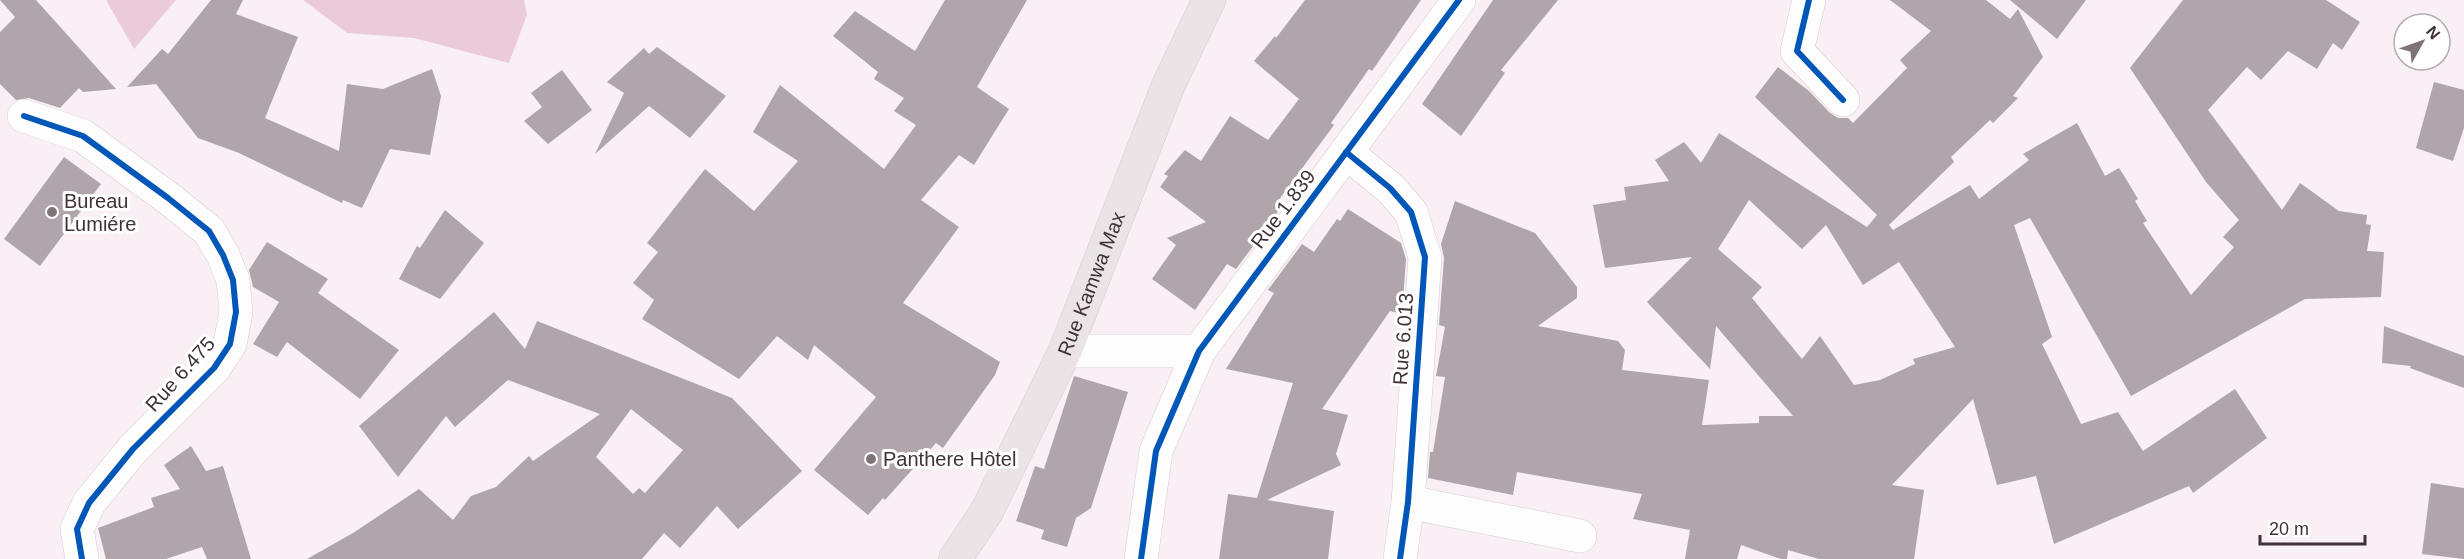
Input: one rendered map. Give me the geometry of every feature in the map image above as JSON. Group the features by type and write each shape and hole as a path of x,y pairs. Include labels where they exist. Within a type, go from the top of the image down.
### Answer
{"main road":[{"name":"Rue Kamwa Max","path":"956,559 987,512 1065,351 1168,86 1209,0"}],"street":[{"name":"Rue 1.839","path":"1141,559 1156,451 1198,351 1459,0"},
{"path":"1809,0 1797,51 1843,100"},
{"name":"Rue 6.475","path":"24,116 83,136 168,198 209,231 223,255 233,280 236,312 230,344 214,368 133,449 89,503 77,529 82,559"},
{"name":"Rue 6.013","path":"1346,152 1390,188 1411,212 1425,257 1408,502 1400,559"},
{"path":"1065,351 1198,351"},
{"path":"1408,502 1580,536"}],"shaded area":[{"path":"106,0 176,0 134,49"},
{"path":"303,0 524,0 527,15 509,63 414,38 347,33"}],"building":[{"path":"0,0 36,0 116,89 83,92 79,88 60,108 29,98 16,100 0,84 0,32 15,17"},
{"path":"211,0 243,0 236,14 298,37 265,118 339,151 347,84 383,89 432,69 441,96 430,155 390,149 362,208 343,200 342,203 239,153 198,138 156,84 127,87 162,49 168,54"},
{"path":"945,0 1027,0 977,87 1009,109 974,165 959,155 921,200 959,227 903,303 1000,362 995,375 943,448 936,443 885,500 883,498 868,515 814,470 876,397 814,345 808,360 777,336 739,379 642,319 654,300 633,283 658,252 647,243 705,169 754,211 798,161 753,132 780,85 884,169 916,125 894,111 904,98 874,79 878,72 833,36 855,11 915,51"},
{"path":"1305,0 1421,0 1372,71 1369,69 1331,123 1334,125 1275,205 1280,208 1271,222 1236,269 1227,264 1195,310 1152,279 1176,245 1167,238 1206,222 1160,187 1168,176 1164,174 1185,150 1201,161 1230,116 1268,140 1299,99 1254,61 1275,36 1276,38"},
{"path":"1493,0 1558,0 1501,70 1505,73 1461,136 1422,104"},
{"path":"1890,0 1986,0 2010,19 2018,9 2043,57 2013,96 2018,98 1993,123 1990,120 1951,157 1954,162 1889,225 1893,230 1970,185 1979,199 2029,160 2023,154 2077,123 2105,176 2119,168 2123,174 2138,199 2135,201 2147,221 2143,223 2191,295 2234,247 2223,237 2239,220 2206,182 2130,68 2183,0 2326,0 2360,22 2342,50 2333,43 2317,69 2288,51 2261,80 2247,67 2208,110 2282,210 2300,183 2339,211 2367,215 2366,224 2371,225 2367,251 2384,252 2381,297 2305,299 2131,396 2030,218 2014,225 2052,337 2042,344 2081,424 2118,412 2143,451 2235,389 2267,438 2193,493 2189,486 2054,544 2036,476 1997,485 1973,399 1892,485 1924,490 1914,559 1819,559 1788,550 1787,559 1781,559 1741,545 1737,559 1685,559 1690,530 1633,519 1642,494 1517,472 1513,495 1428,478 1430,452 1433,452 1445,377 1436,376 1445,327 1439,325 1444,258 1441,244 1455,201 1535,233 1577,287 1577,298 1538,326 1618,341 1625,350 1622,370 1709,380 1702,425 1759,423 1759,416 1793,416 1716,326 1710,369 1647,302 1692,257 1605,268 1593,205 1626,200 1624,187 1669,181 1655,160 1684,142 1701,163 1719,133 1867,227 1877,215 1755,97 1778,67 1809,91 1830,113 1838,118 1848,118 1853,123 1907,68 1900,60 1931,31","holes":["1749,200 1802,249 1826,225 1863,285 1899,262 1955,347 1913,359 1915,364 1880,380 1854,385 1820,336 1802,359 1752,298 1762,287 1718,249"]},
{"path":"2010,0 2086,0 2057,39"},
{"path":"657,47 726,96 690,138 649,106 595,154 624,93 607,82 644,48 649,54"},
{"path":"562,70 592,110 548,144 524,121 542,107 531,93"},
{"path":"2434,82 2464,90 2464,128 2453,161 2416,148"},
{"name":"Bureau Lumiére","path":"64,157 101,184 40,266 4,239"},
{"path":"1348,209 1401,243 1406,259 1402,314 1390,311 1322,409 1348,415 1336,454 1341,465 1267,500 1334,511 1328,559 1219,559 1228,494 1257,498 1293,383 1226,369 1274,293 1268,290 1302,244 1314,252 1337,219 1340,221"},
{"path":"445,210 484,243 440,299 399,279 417,246 420,248"},
{"path":"267,242 328,279 318,293 399,350 360,399 287,342 277,357 253,344 279,302 253,287 249,270"},
{"path":"494,312 525,349 537,321 732,398 802,471 738,529 717,506 680,548 664,533 642,559 307,559 353,533 419,489 453,520 471,496 496,487 529,456 533,461 600,414 508,380 455,427 446,416 398,477 359,426","holes":["631,409 683,450 645,493 639,488 633,494 596,457"]},
{"path":"2384,326 2464,356 2464,388 2410,368 2411,366 2382,363"},
{"path":"1074,376 1128,392 1091,508 1076,518 1067,547 1041,539 1044,530 1016,521 1035,466 1044,469"},
{"path":"191,446 206,471 223,466 251,559 207,559 202,547 166,559 106,559 98,528 154,507 151,498 180,489 164,465"},
{"path":"2431,483 2464,488 2464,559 2422,554"}],"cycle path":[{"path":"1141,559 1156,451 1199,351 1459,0"},
{"path":"1809,0 1797,51 1843,100"},
{"path":"24,116 83,136 168,198 209,231 223,255 233,280 236,312 230,344 214,368 133,449 89,503 77,529 82,559"},
{"path":"1346,152 1390,188 1411,212 1425,257 1408,502 1400,559"}],"place":[{"name":"Bureau Lumiére","path":"52,212"},
{"name":"Panthere Hôtel","path":"871,459"}]}
